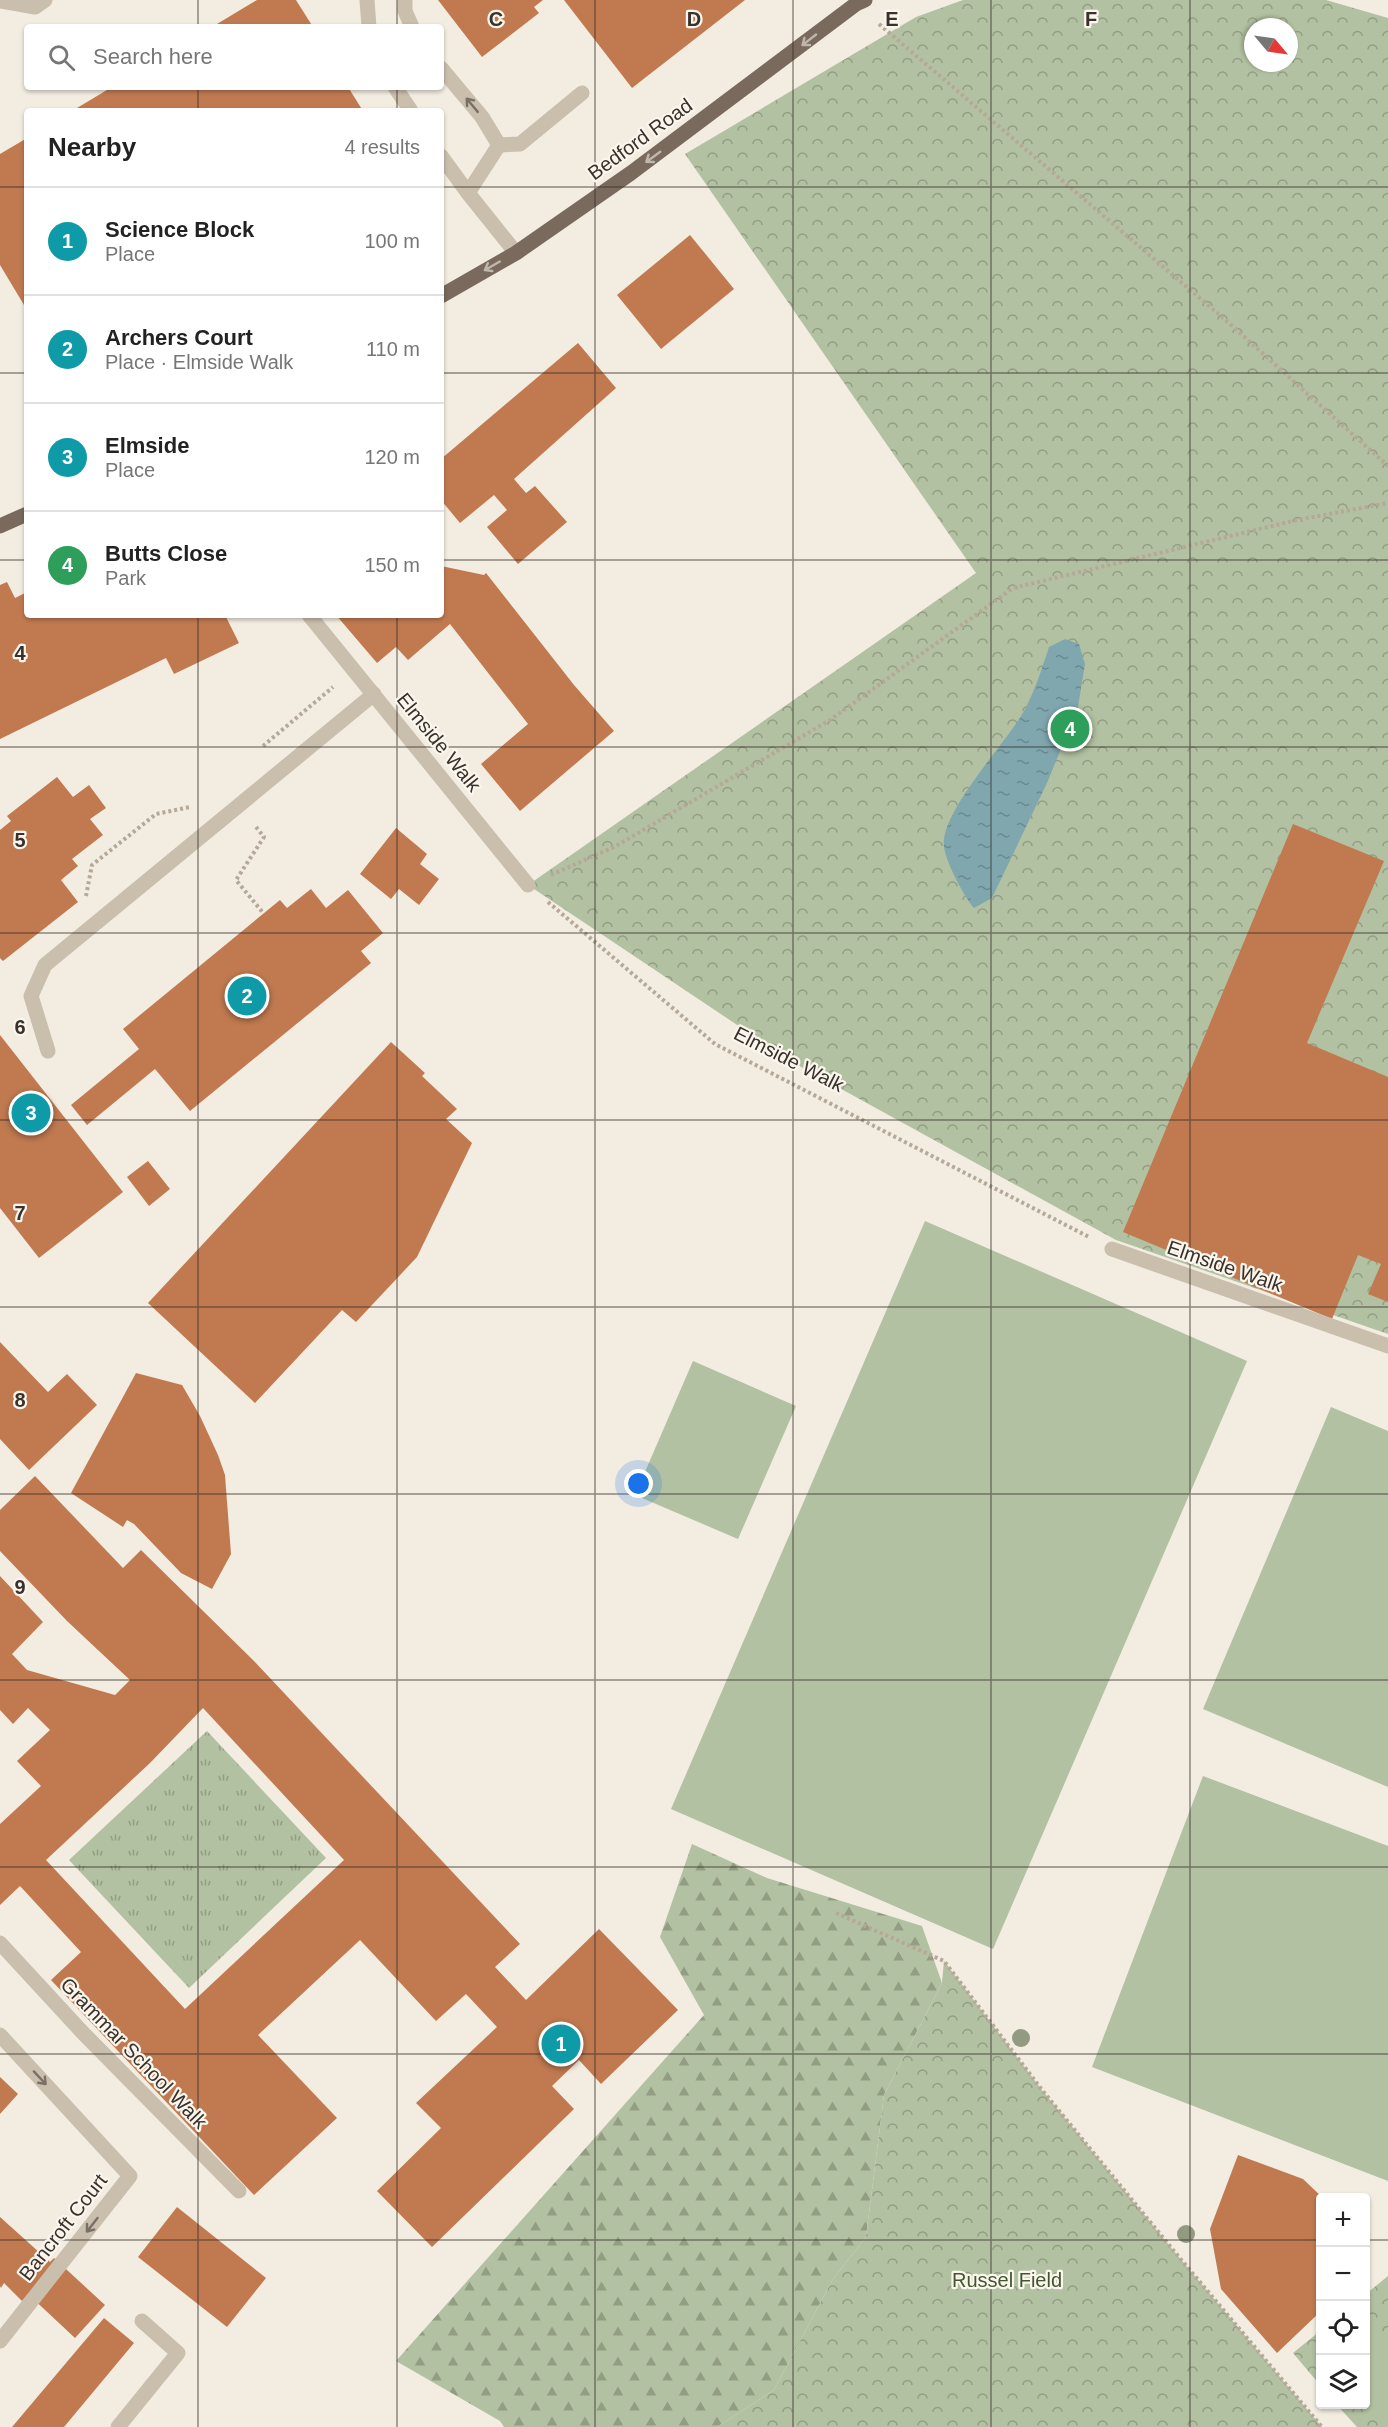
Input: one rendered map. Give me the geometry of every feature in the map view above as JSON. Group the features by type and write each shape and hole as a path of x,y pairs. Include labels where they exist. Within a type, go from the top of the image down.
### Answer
{"main road":[{"name":"Bedford Road","path":"444,294 516,253 631,173 859,1"},
{"path":"0,526 24,515"}],"street":[{"path":"0,1 35,7 45,0"},
{"path":"367,0 369,24"},
{"path":"405,0 405,11 411,24"},
{"path":"444,72 482,117 499,145"},
{"path":"397,90 409,108"},
{"path":"499,145 520,144 582,93"},
{"path":"468,193 499,145"},
{"path":"444,160 516,253"},
{"name":"Elmside Walk","path":"312,618 528,885"},
{"path":"48,1051 31,996 45,966 374,694"},
{"name":"Elmside Walk","path":"1112,1249 1388,1346"},
{"name":"Grammar School Walk","path":"0,1943 84,2034 239,2191"},
{"name":"Bancroft Court","path":"0,2035 130,2176 0,2341"},
{"path":"118,2427 178,2353 142,2321"}],"path":[{"path":"859,1 1222,317 1388,466"},
{"path":"528,885 616,846 830,720 1013,588 1298,520 1388,503"},
{"path":"261,748 354,669"},
{"path":"85,899 93,865 156,814 187,809 194,803"},
{"path":"238,806 264,837 236,880 264,914"},
{"name":"Elmside Walk","path":"528,885 715,1044 1112,1249"},
{"path":"836,1913 944,1961 1042,2090 1322,2427"}],"green space":[{"path":"963,0 1326,0 1388,18 1388,1334 1116,1240 794,1063 528,885 976,573 685,154 916,17"},
{"path":"925,1221 1247,1361 993,1949 671,1809"},
{"path":"693,1361 796,1406 738,1539 635,1495"},
{"path":"1331,1407 1388,1431 1388,1787 1203,1709"},
{"path":"207,1731 326,1858 189,1988 69,1860"},
{"path":"1203,1776 1388,1846 1388,2181 1092,2067"},
{"path":"692,1844 767,1878 922,1926 942,1983 884,2095 866,2237 833,2279 774,2390 717,2427 504,2427 500,2421 396,2361 704,2015 660,1937"},
{"name":"Russel Field","path":"944,1961 1042,2090 1322,2427 717,2427 774,2390 833,2279 866,2237 884,2095 942,1983"},
{"path":"1388,2276 1388,2427 1357,2427 1341,2409 1370,2409 1370,2291"},
{"path":"1378,2328 1388,2339 1388,2427 1382,2427 1366,2409 1370,2409 1370,2335"},
{"path":"1316,2334 1316,2380 1293,2353"}],"water":[{"path":"1065,639 1079,644 1085,664 1078,707 1047,783 992,898 974,908 948,861 944,847 945,833 963,797 1024,711 1049,647"}],"building":[{"path":"257,0 296,0 311,24 217,24"},
{"path":"438,0 543,0 534,7 539,13 482,57"},
{"path":"564,0 745,0 632,88"},
{"path":"107,90 350,90 361,108 77,108"},
{"path":"24,140 24,305 0,265 0,154"},
{"path":"690,235 734,289 661,349 617,295"},
{"path":"578,343 616,388 514,479 526,493 535,486 567,522 518,564 487,527 507,510 494,495 460,523 444,504 444,456"},
{"path":"444,567 484,575 486,573 574,685 614,731 520,811 481,764 528,724 450,624 408,660 396,647 377,663 339,618 444,618"},
{"path":"7,582 15,598 24,594 24,618 226,618 239,643 174,674 166,658 0,739 0,585"},
{"path":"57,777 73,797 89,785 106,808 90,819 103,835 72,859 78,866 61,880 78,902 3,961 0,958 0,830 11,821 7,816"},
{"path":"1293,824 1384,861 1307,1043 1388,1077 1388,1302 1368,1294 1381,1264 1358,1255 1332,1319 1123,1232"},
{"path":"396,828 427,854 420,864 439,879 419,905 399,889 391,899 360,874"},
{"path":"311,889 326,908 348,890 383,933 361,951 371,963 190,1111 155,1069 87,1125 71,1105 139,1049 123,1029 280,900 287,908"},
{"path":"0,1035 123,1192 39,1258 0,1208"},
{"path":"391,1042 425,1073 422,1076 457,1109 446,1119 472,1143 417,1257 356,1322 342,1310 255,1403 148,1303"},
{"path":"148,1161 170,1189 149,1206 127,1177"},
{"path":"0,1342 48,1392 67,1374 97,1405 29,1470 0,1439"},
{"path":"136,1373 182,1385 200,1416 218,1455 225,1475 231,1554 212,1589 181,1573 134,1524 127,1520 123,1527 71,1493"},
{"path":"35,1476 123,1568 141,1550 254,1661 520,1944 495,1967 526,2000 599,1929 678,2010 601,2084 579,2060 552,2086 574,2109 432,2247 377,2191 441,2128 416,2103 497,2027 466,1994 436,2021 360,1940 258,2035 337,2118 254,2195 51,1980 81,1952 20,1886 0,1905 0,1824 41,1786 17,1761 50,1730 28,1708 13,1724 0,1710 0,1576 43,1622 12,1654 27,1670 115,1695 130,1680 67,1621 0,1551 0,1510","holes":["203,1708 344,1860 185,2009 46,1860 150,1763"]},
{"path":"0,2077 18,2094 0,2114"},
{"path":"1238,2155 1303,2179 1318,2193 1316,2316 1277,2353 1221,2289 1210,2229"},
{"path":"177,2207 266,2278 227,2327 138,2257"},
{"path":"0,2217 50,2262 54,2258 105,2305 75,2338 28,2294 22,2301 4,2283 1,2288"},
{"path":"104,2318 134,2343 64,2427 12,2427"}],"place":[{"name":"Butts Close","path":"1070,729"},
{"name":"Archers Court","path":"247,996"},
{"name":"Elmside","path":"31,1113"},
{"name":"Science Block","path":"561,2044"}]}
